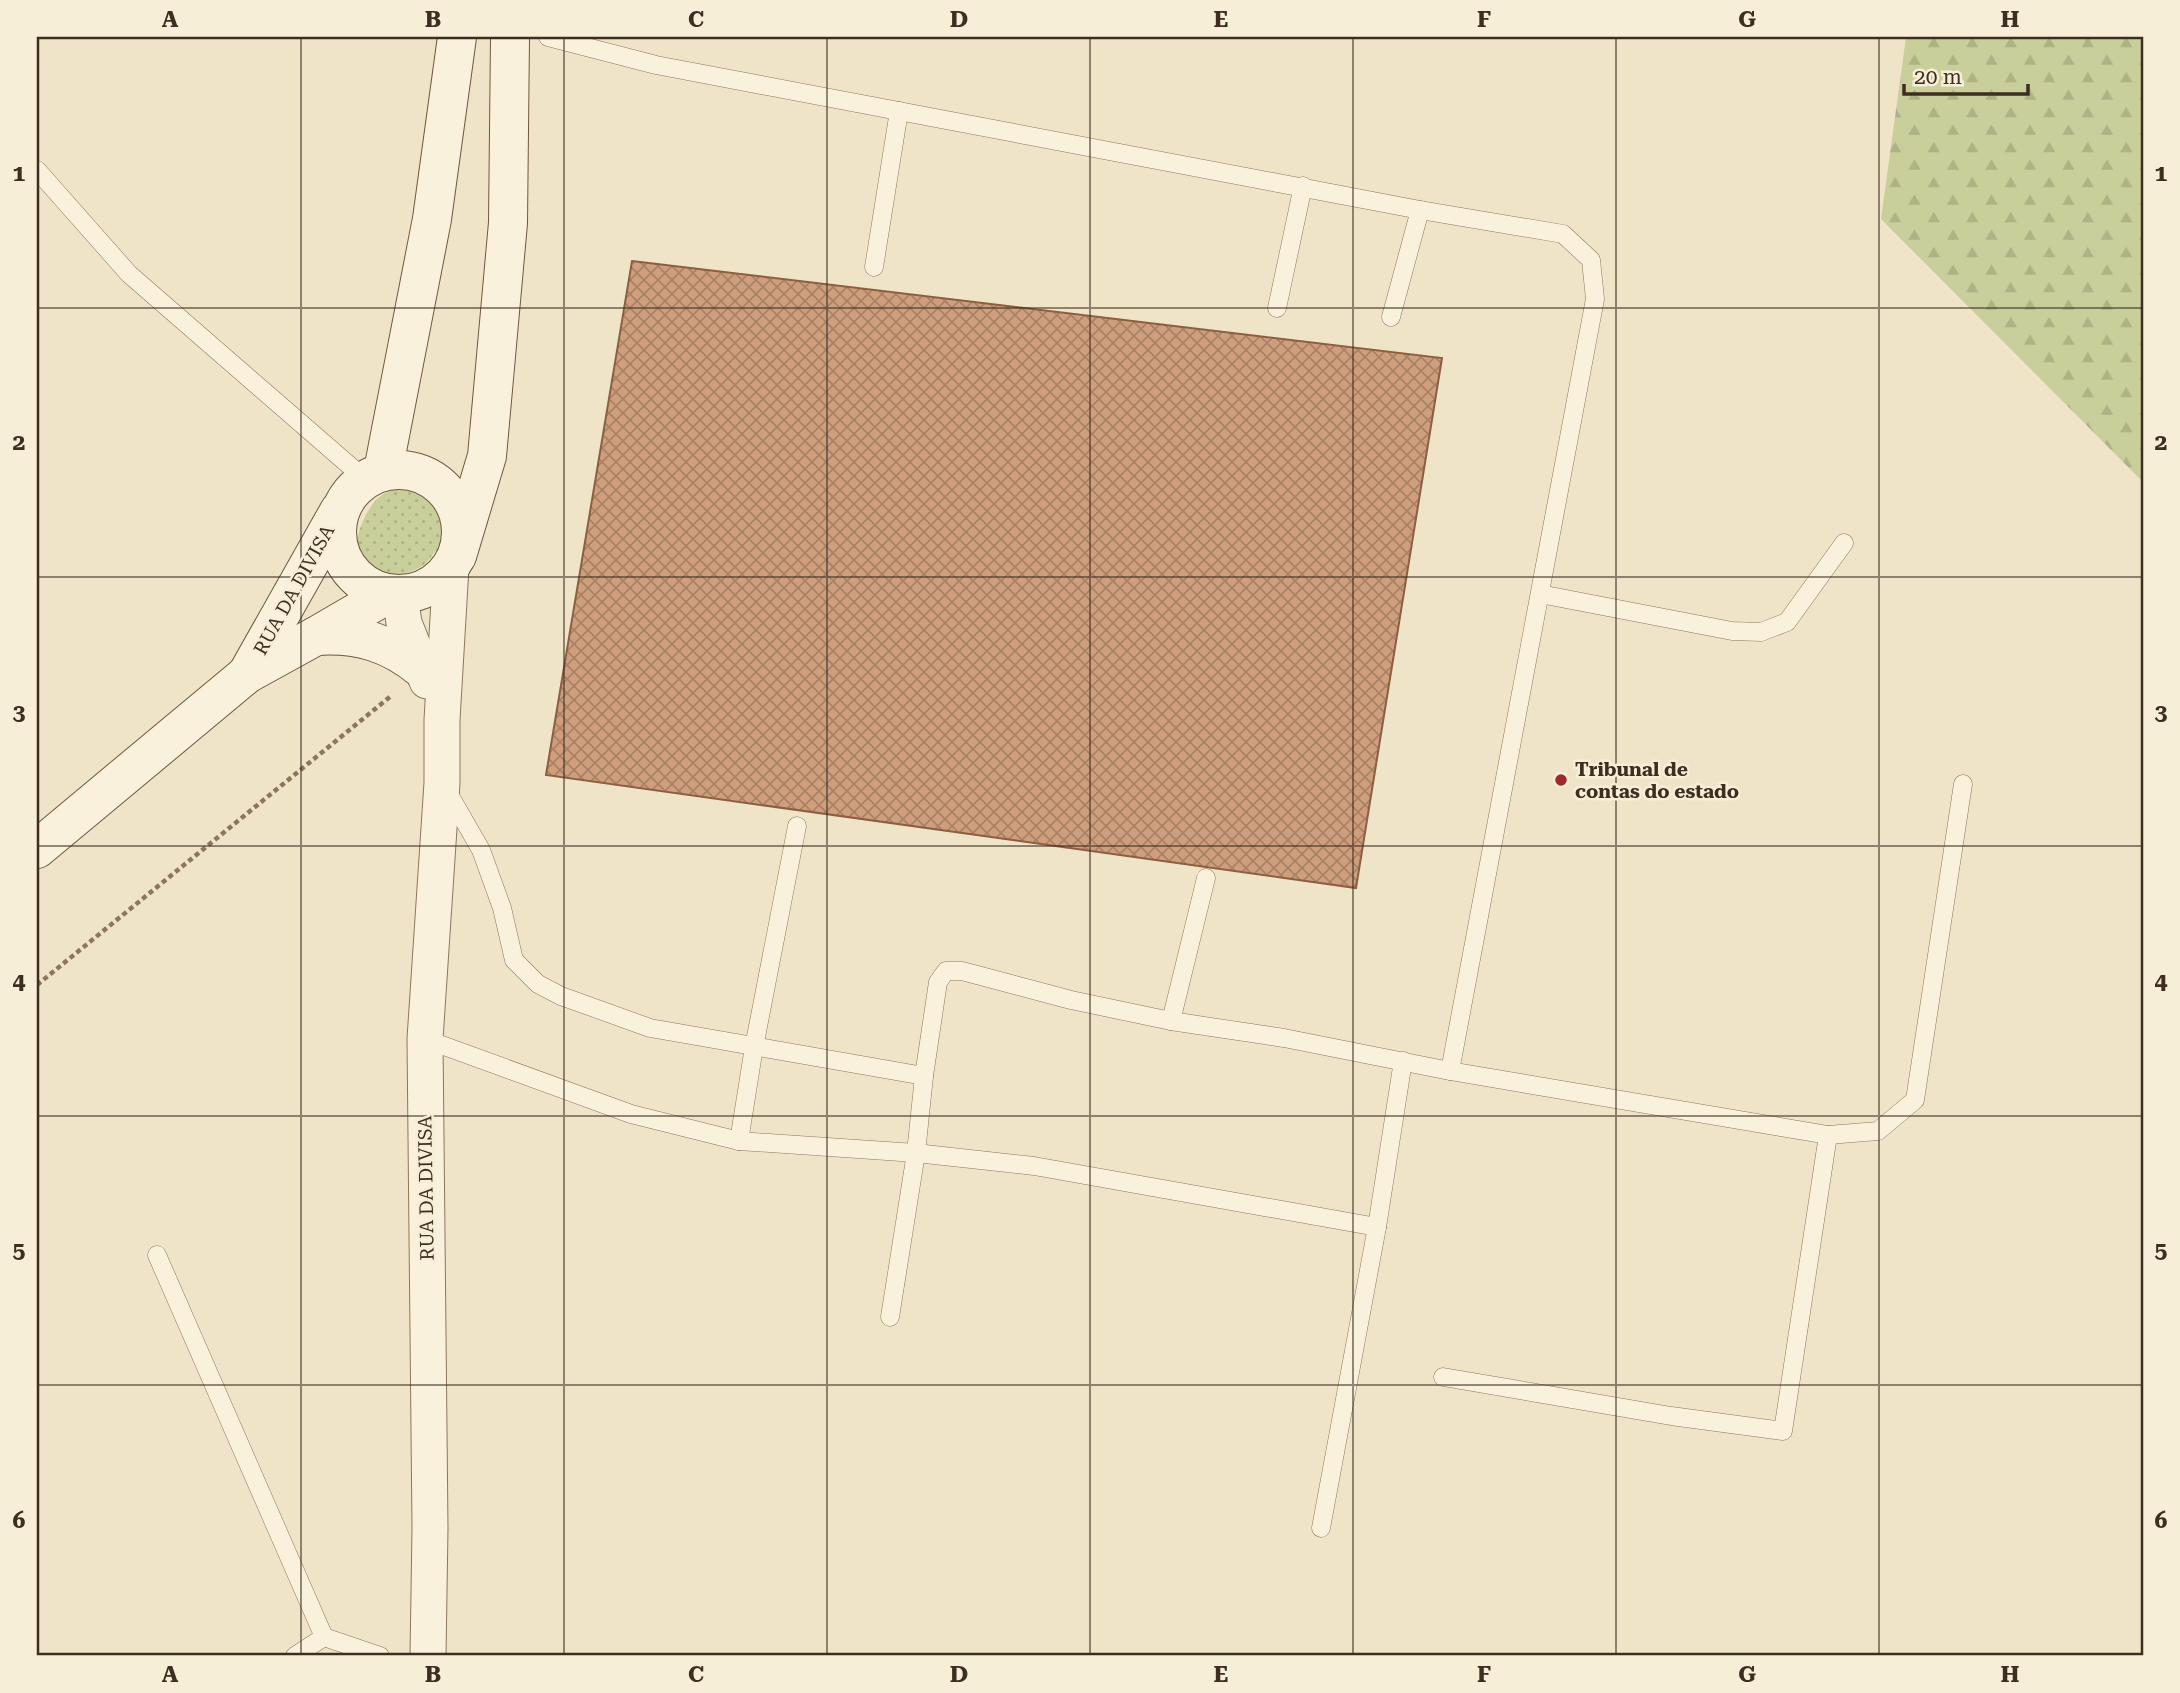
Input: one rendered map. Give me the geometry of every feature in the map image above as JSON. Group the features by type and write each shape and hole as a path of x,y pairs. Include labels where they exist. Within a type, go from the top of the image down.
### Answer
{"main road":[{"path":"363,486 402,469 422,473 439,484 452,499 460,517 462,537 454,561 437,582 419,591 394,594 370,588 355,577 344,562 338,544 337,525 363,486 432,219 457,37"},
{"path":"454,561 487,456 508,223 510,37"},
{"name":"RUA DA DIVISA","path":"247,674 363,486"},
{"name":"RUA DA DIVISA","path":"37,849 247,674 394,594"},
{"path":"316,636 354,636 372,640 399,652 423,670"}],"street":[{"name":"RUA DA DIVISA","path":"428,1656 430,1528 425,1039 442,783 442,720 454,561"},
{"name":"RUA DA DIVISA","path":"394,594 442,720"}],"lane":[{"path":"548,37 656,65 1420,210 1563,234 1591,260 1595,299 1450,1070"},
{"path":"874,267 899,111"},
{"path":"37,170 129,274 363,486"},
{"path":"1277,308 1303,186"},
{"path":"1391,317 1420,210"},
{"path":"1540,594 1732,631 1761,632 1787,622 1844,543"},
{"path":"442,783 481,850 502,908 514,960 538,984 561,996 650,1028 924,1076"},
{"path":"890,1317 916,1153 937,982 946,971 961,971 1071,1000 1171,1021 1284,1038 1450,1070 1828,1135 1878,1131 1915,1100 1963,784"},
{"path":"739,1141 754,1047 797,827"},
{"path":"1171,1021 1206,878"},
{"path":"425,1039 631,1114 739,1141 916,1153 1034,1166 1377,1227"},
{"path":"1321,1528 1377,1227 1403,1061"},
{"path":"1443,1377 1671,1416 1783,1431 1828,1135"},
{"path":"157,1255 324,1637 380,1656"},
{"path":"295,1656 324,1637"}],"path":[{"path":"37,985 423,670"}],"green space":[{"path":"1906,37 2143,37 2143,482 1881,219"},
{"path":"401,487 417,493 431,504 440,518 442,541 426,562 416,569 404,574 376,575 362,568 357,559 357,538 366,515 377,499"}],"building":[{"path":"632,261 1442,358 1356,888 546,775"}],"place":[{"name":"Tribunal de contas do estado","path":"1561,780"}]}
